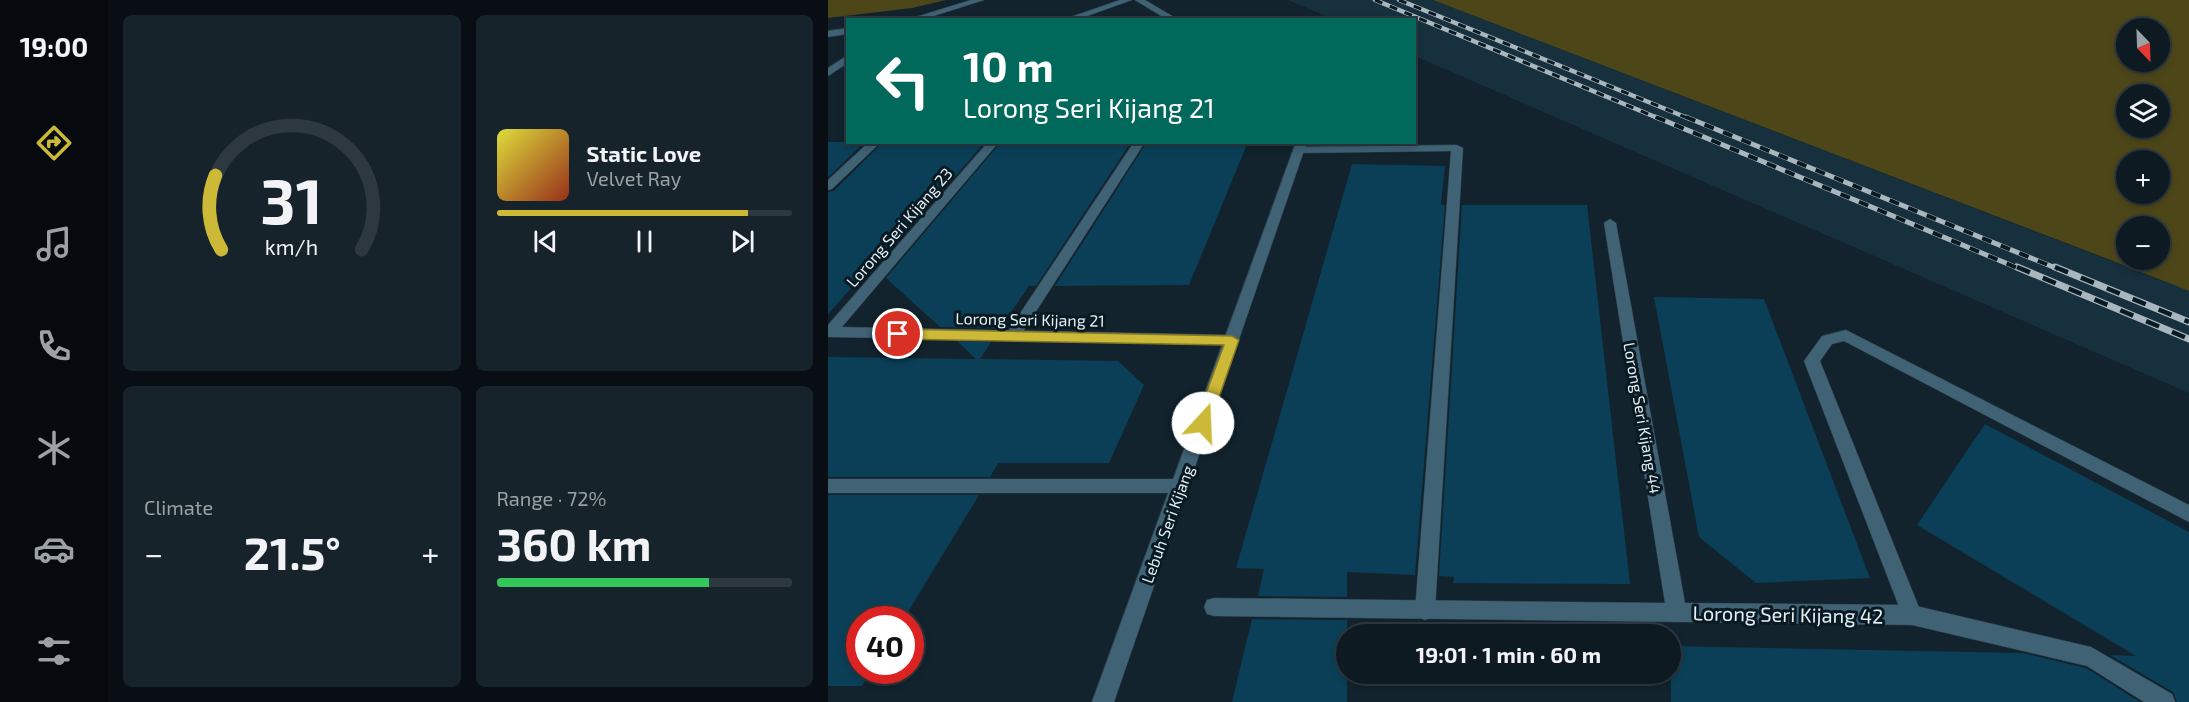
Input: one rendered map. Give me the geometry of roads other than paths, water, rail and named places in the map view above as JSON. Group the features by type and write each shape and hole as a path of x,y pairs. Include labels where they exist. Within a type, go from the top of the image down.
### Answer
{"street":[{"path":"917,18 980,0"},
{"path":"1072,18 1128,0"},
{"path":"1139,0 1171,18"},
{"path":"828,34 846,31"},
{"path":"828,73 846,60"},
{"path":"828,186 874,144"},
{"name":"Lorong Seri Kijang 23","path":"829,332 992,144"},
{"path":"1012,337 1139,144"},
{"path":"1301,146 1457,148 1425,610"},
{"name":"Lebuh Seri Kijang","path":"1103,702 1301,146"},
{"name":"Lorong Seri Kijang 44","path":"1610,223 1677,613"},
{"name":"Lorong Seri Kijang 21","path":"829,332 1232,340"},
{"path":"1912,615 1812,360 1827,340 1846,335 2189,514"},
{"path":"828,486 1181,486"},
{"name":"Lorong Seri Kijang 42","path":"1214,607 1912,615 2091,657 2164,702"}],"railway":[{"path":"1375,0 1660,119"},
{"path":"1399,0 1690,119"},
{"path":"1656,117 2020,269"},
{"path":"1686,117 2058,269"},
{"path":"2017,267 2189,339"},
{"path":"2055,267 2189,322"}]}
